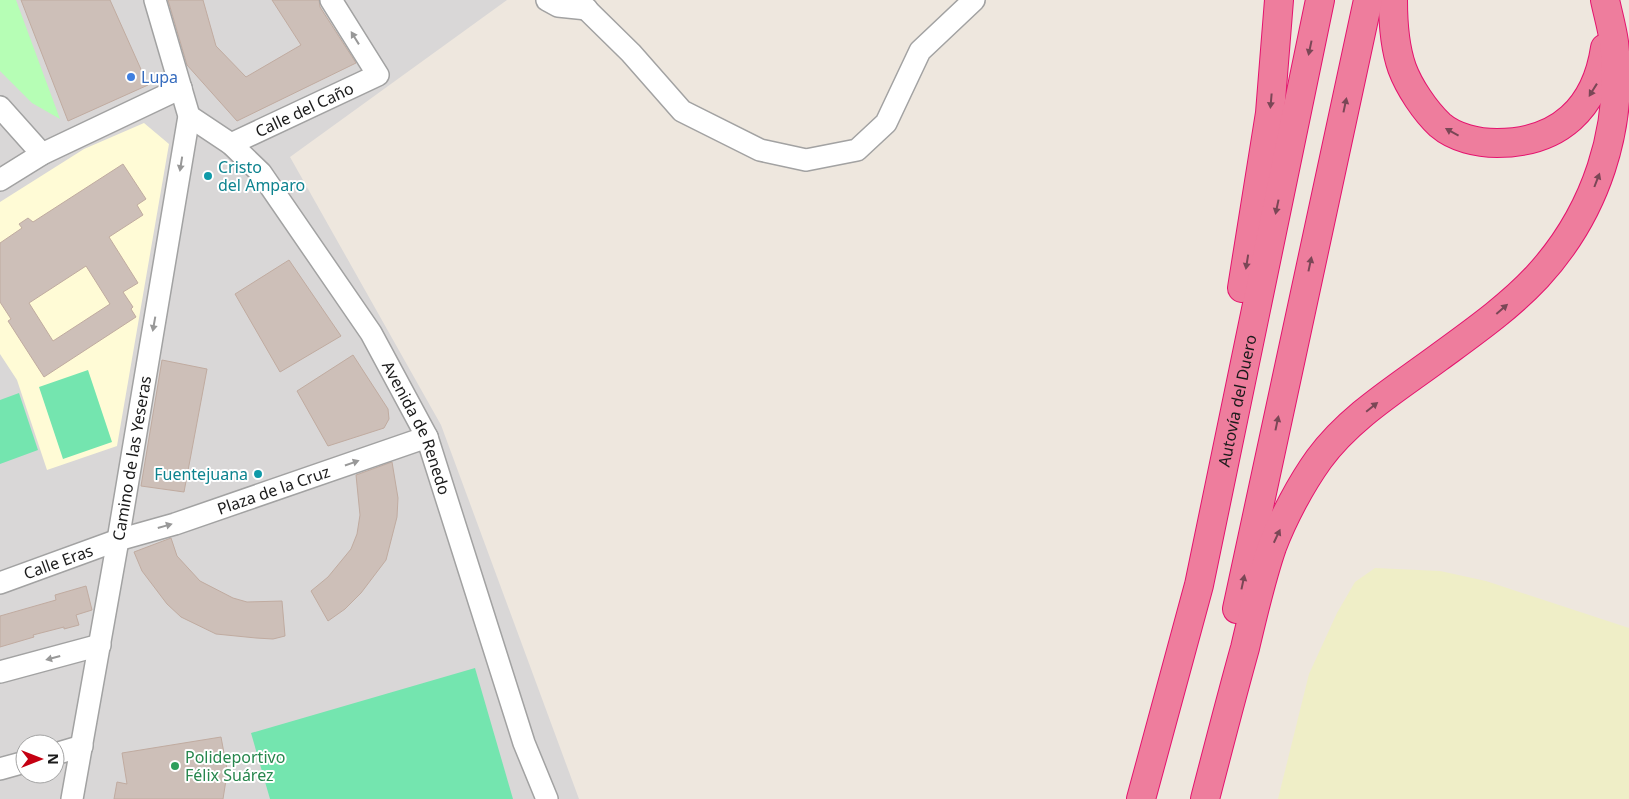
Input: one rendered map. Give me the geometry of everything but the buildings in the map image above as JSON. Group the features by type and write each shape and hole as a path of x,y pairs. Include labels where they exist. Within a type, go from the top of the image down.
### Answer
{"highway":[{"path":"1128,799 1187,577 1213,447 1244,276 1270,112 1279,0"},
{"name":"Autovía del Duero","path":"1141,799 1200,585 1320,0"},
{"path":"1189,799 1219,692 1368,0"},
{"path":"1392,0 1393,23 1402,68 1420,102 1441,125 1462,138 1484,143 1515,143 1534,139 1556,129 1573,117 1597,84 1603,64 1606,44 1606,4"},
{"path":"1205,799 1272,546 1297,494 1320,458 1359,417 1497,314 1536,279 1558,252 1581,217 1598,180 1610,141 1616,97 1614,40 1606,4"}],"street":[{"path":"155,0 189,116"},
{"name":"Calle del Caño","path":"231,144 378,75 331,0"},
{"path":"547,0 558,6 582,5 631,53 682,111 760,150 806,160 857,150 886,123 920,51 974,0"},
{"path":"0,180 42,154 181,88"},
{"path":"0,107 42,154"},
{"name":"Avenida de Renedo","path":"189,116 231,144 260,173 371,333 427,437 519,725 547,799"},
{"name":"Camino de las Yeseras","path":"72,799 118,540 189,116"},
{"name":"Plaza de la Cruz","path":"118,540 175,524 427,437"},
{"name":"Calle Eras","path":"0,583 118,540"},
{"path":"0,672 100,645"},
{"path":"65,751 82,746"},
{"path":"0,769 15,765"}],"shaded area":[{"path":"0,0 507,0 290,157 441,425 579,799 0,799"},
{"path":"144,123 169,144 117,446 47,470 17,380 0,354 0,202 84,149"}],"green space":[{"path":"0,0 16,0 60,119 32,103 0,71"},
{"path":"88,370 112,442 63,459 39,387"},
{"path":"19,393 38,450 0,464 0,400"},
{"path":"1375,568 1440,571 1486,581 1629,628 1629,799 1278,799 1309,674 1337,613 1355,582"},
{"path":"475,668 513,799 270,799 251,733"}],"place":[{"name":"Lupa","path":"131,77"},
{"name":"Cristo del Amparo","path":"208,176"},
{"name":"Fuentejuana","path":"258,474"},
{"name":"Polideportivo Félix Suárez","path":"175,766"}]}
